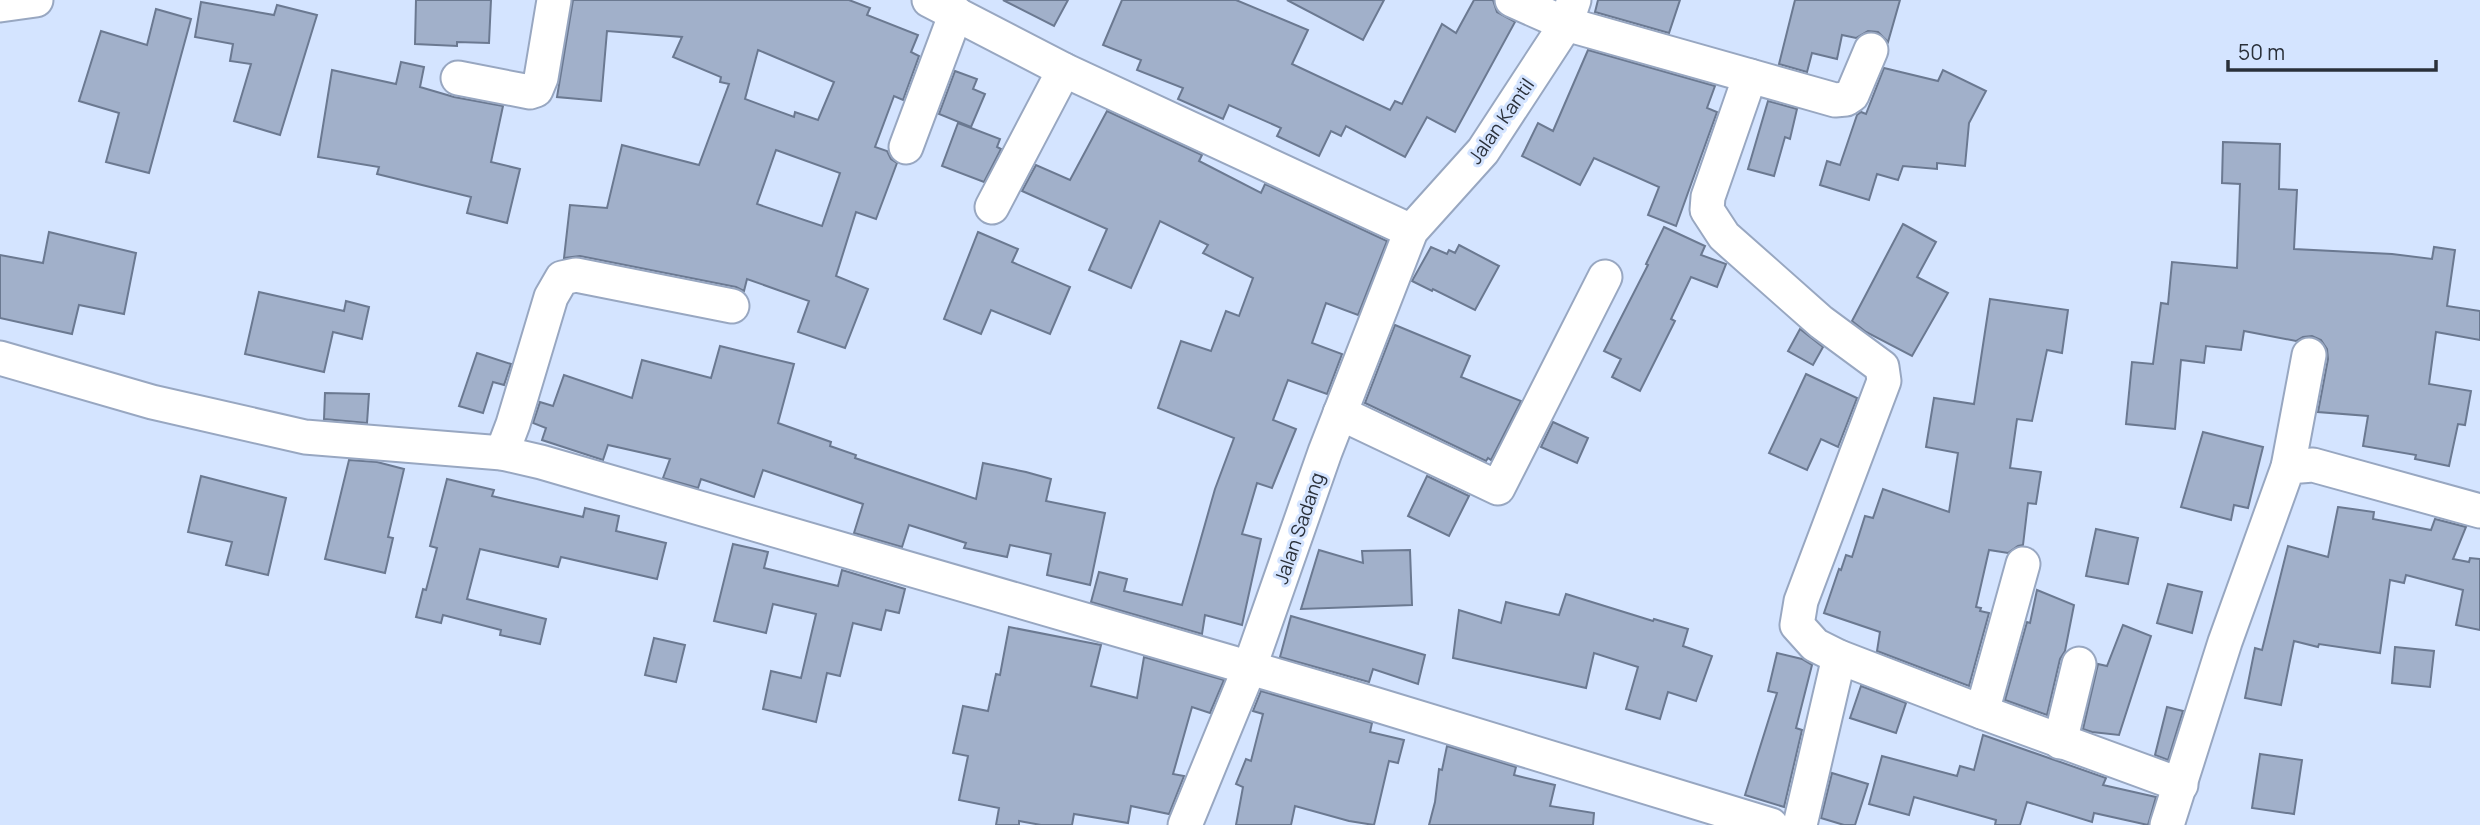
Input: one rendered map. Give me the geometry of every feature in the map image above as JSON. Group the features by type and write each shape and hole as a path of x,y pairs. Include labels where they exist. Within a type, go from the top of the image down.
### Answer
{"street":[{"path":"0,5 36,0"},
{"path":"458,78 530,92 536,90 541,78 554,0"},
{"path":"1513,0 1570,12 1750,76 1835,100 1846,99 1852,95 1871,50"},
{"path":"906,147 943,6 1065,69 1411,231"},
{"name":"Jalan Kantil","path":"1411,231 1483,151 1570,12"},
{"path":"992,208 1065,69"},
{"path":"1750,76 1708,197 1707,210 1724,236 1821,322 1882,368 1884,381 1801,601 1797,625 1815,645 1839,657 2060,742 2181,785"},
{"name":"Jalan Sadang","path":"1185,825 1249,669 1340,414 1411,231"},
{"path":"502,453 551,297 562,278 576,275 732,306"},
{"path":"1340,414 1499,488 1605,277"},
{"path":"2167,825 2225,642 2288,467 2309,355"},
{"path":"0,358 152,401 305,437 502,453 1521,748 1771,825"},
{"path":"2288,467 2313,465 2480,511"},
{"path":"1982,712 2023,564"},
{"path":"1800,825 1839,657"},
{"path":"2060,742 2079,664"}],"building":[{"path":"416,0 491,0 489,43 457,42 457,46 415,44"},
{"path":"573,0 849,0 870,8 867,15 918,35 911,52 919,56 903,100 894,96 875,147 887,151 897,163 876,219 856,212 836,276 868,289 845,348 798,332 809,301 747,279 744,291 736,287 580,256 564,258 570,205 607,208 622,145 699,165 729,84 720,82 721,77 673,57 682,37 607,31 601,101 557,97","holes":["758,50 834,82 818,120 795,112 794,117 745,99","776,150 840,173 822,226 757,204"]},
{"path":"1003,0 1068,0 1054,26"},
{"path":"1122,0 1236,0 1308,30 1292,64 1390,110 1395,101 1402,104 1442,24 1456,33 1474,0 1493,0 1497,12 1515,22 1455,132 1427,117 1405,157 1346,126 1341,136 1331,131 1319,156 1277,136 1281,128 1229,105 1223,119 1178,99 1183,88 1137,70 1141,60 1103,45"},
{"path":"1287,0 1384,0 1363,40"},
{"path":"1598,0 1680,0 1669,33 1595,12"},
{"path":"1795,0 1900,0 1888,42 1878,32 1868,31 1856,38 1842,35 1837,59 1812,53 1807,72 1779,64"},
{"path":"201,2 274,15 277,5 317,15 280,135 234,121 251,64 230,61 233,44 195,37"},
{"path":"156,9 191,19 149,173 106,162 119,113 79,101 101,31 147,45"},
{"path":"1588,50 1715,86 1707,108 1717,112 1676,226 1648,215 1659,187 1594,158 1580,185 1522,156 1538,123 1553,131"},
{"path":"401,62 424,67 420,87 454,97 503,106 491,162 520,169 507,223 467,213 471,197 377,174 379,167 318,157 332,70 396,84"},
{"path":"1884,68 1938,81 1943,70 1986,91 1969,123 1965,166 1937,163 1937,169 1903,166 1898,180 1877,174 1869,200 1820,185 1827,161 1840,165 1857,115 1861,112 1866,114"},
{"path":"955,71 977,79 973,89 985,94 971,127 939,114"},
{"path":"1768,101 1797,109 1790,139 1785,137 1774,176 1748,169"},
{"path":"1107,111 1202,155 1199,161 1261,193 1265,184 1387,241 1358,315 1326,303 1312,343 1342,354 1327,394 1288,380 1273,420 1296,429 1272,488 1257,483 1242,534 1261,539 1242,625 1205,615 1202,634 1091,602 1099,572 1127,579 1124,591 1182,605 1215,489 1234,438 1158,408 1181,341 1211,351 1226,311 1239,316 1253,278 1203,253 1208,245 1160,221 1131,288 1089,270 1107,229 1022,191 1036,165 1070,180"},
{"path":"958,123 1000,139 997,147 1001,149 984,182 942,166"},
{"path":"2223,142 2280,144 2279,189 2297,190 2294,249 2432,259 2434,247 2455,250 2447,306 2480,311 2480,340 2436,332 2429,384 2471,391 2465,425 2458,424 2449,466 2415,459 2416,455 2363,446 2368,416 2318,412 2328,359 2327,349 2321,340 2312,336 2296,341 2244,331 2241,350 2206,346 2204,363 2181,360 2175,429 2126,424 2132,362 2153,364 2161,303 2168,304 2172,262 2237,268 2240,184 2222,183"},
{"path":"1903,224 1936,242 1917,277 1948,293 1912,356 1866,332 1852,321"},
{"path":"1664,227 1705,246 1701,255 1726,264 1717,287 1691,277 1671,319 1675,321 1640,391 1612,377 1621,359 1604,351 1648,265 1646,264"},
{"path":"49,232 136,253 124,314 79,305 72,334 0,318 0,255 43,263"},
{"path":"978,232 1018,249 1012,262 1070,287 1050,334 991,310 981,334 944,319"},
{"path":"1459,245 1499,266 1475,310 1412,281 1431,247 1447,254 1449,250 1455,253"},
{"path":"259,292 344,311 346,301 369,307 362,339 333,332 324,372 245,354"},
{"path":"1990,299 2068,310 2062,353 2047,350 2032,421 2017,419 2010,468 2041,472 2036,504 2028,503 2023,545 2008,553 1989,550 1976,607 1989,613 1969,686 1877,651 1880,632 1824,613 1839,569 1841,570 1846,555 1852,557 1865,516 1873,518 1883,489 1949,512 1958,453 1926,447 1934,398 1974,404"},
{"path":"1395,325 1470,356 1461,377 1521,401 1491,460 1488,458 1486,461 1365,403"},
{"path":"1800,329 1823,347 1813,365 1788,351"},
{"path":"720,346 794,364 778,423 831,442 830,446 856,455 855,458 976,499 983,463 1026,472 1051,479 1046,501 1105,513 1090,585 1047,575 1051,554 1010,545 1007,557 964,548 966,543 909,525 902,547 854,533 863,504 763,470 754,497 701,479 698,488 663,478 670,459 608,445 603,460 542,440 546,428 533,423 540,402 553,406 564,375 632,398 642,360 711,378"},
{"path":"477,353 511,364 504,385 493,382 483,413 459,406"},
{"path":"1806,374 1857,398 1838,447 1821,439 1807,470 1769,453"},
{"path":"325,393 369,394 367,423 324,419"},
{"path":"1553,422 1588,438 1577,463 1541,447"},
{"path":"2203,432 2263,447 2248,508 2234,505 2231,520 2181,507"},
{"path":"349,460 377,462 404,469 388,537 393,538 385,573 325,559"},
{"path":"201,476 286,498 268,575 226,565 232,542 188,532"},
{"path":"1427,476 1469,496 1449,536 1408,516"},
{"path":"447,479 494,490 492,496 583,517 585,508 619,516 616,531 666,543 657,579 561,557 558,567 480,549 467,599 546,619 540,644 500,635 501,630 443,615 441,623 416,617 437,548 430,546"},
{"path":"2338,507 2374,512 2373,519 2431,530 2435,519 2466,527 2453,559 2469,562 2470,558 2480,559 2480,630 2456,625 2463,590 2406,575 2404,583 2390,580 2380,653 2319,644 2318,647 2294,641 2281,705 2245,698 2255,648 2262,650 2288,546 2328,557"},
{"path":"2096,529 2138,538 2128,584 2086,576"},
{"path":"733,544 768,552 764,568 838,586 842,570 905,589 899,613 886,610 881,630 853,623 840,676 827,673 816,722 763,709 771,671 801,678 816,614 773,604 766,633 714,621"},
{"path":"1319,550 1363,563 1362,551 1410,550 1412,605 1301,609"},
{"path":"2168,584 2202,592 2192,633 2157,623"},
{"path":"2037,590 2074,605 2065,651 2060,659 2047,715 2005,700 2027,622 2030,623"},
{"path":"1566,594 1688,629 1683,646 1712,656 1696,701 1668,692 1660,719 1626,709 1638,667 1594,653 1586,688 1453,658 1459,610 1501,623 1506,602 1559,615"},
{"path":"1291,616 1425,655 1418,684 1373,669 1369,682 1280,657"},
{"path":"2123,625 2151,636 2119,735 2083,729 2098,664 2107,666"},
{"path":"1009,627 1101,645 1091,686 1137,698 1144,657 1224,680 1210,713 1192,707 1173,774 1184,776 1169,814 1131,806 1128,823 1074,814 1072,825 1041,825 1019,821 1019,825 996,825 999,808 959,800 968,756 953,753 963,706 988,711 996,674 1000,675"},
{"path":"654,638 685,645 676,682 645,675"},
{"path":"2395,647 2434,651 2430,687 2392,683"},
{"path":"1777,653 1802,659 1812,665 1796,728 1802,730 1784,807 1745,795 1777,693 1768,691"},
{"path":"1861,686 1906,703 1896,733 1850,718"},
{"path":"1261,691 1372,723 1370,732 1404,740 1398,763 1389,761 1374,825 1295,806 1291,825 1236,825 1243,787 1236,784 1246,759 1251,761 1263,714 1253,711"},
{"path":"2167,707 2183,711 2168,760 2155,755"},
{"path":"1983,735 2106,778 2103,785 2156,797 2148,825 2094,813 2092,822 2027,802 2020,825 1995,825 1996,820 1914,797 1909,815 1869,804 1882,756 1957,776 1960,766 1974,770"},
{"path":"1447,746 1516,767 1514,775 1555,785 1550,806 1594,813 1593,825 1429,825 1439,769 1442,770"},
{"path":"2260,754 2302,760 2294,814 2252,808"},
{"path":"1832,773 1868,784 1855,825 1844,825 1821,818"}]}
